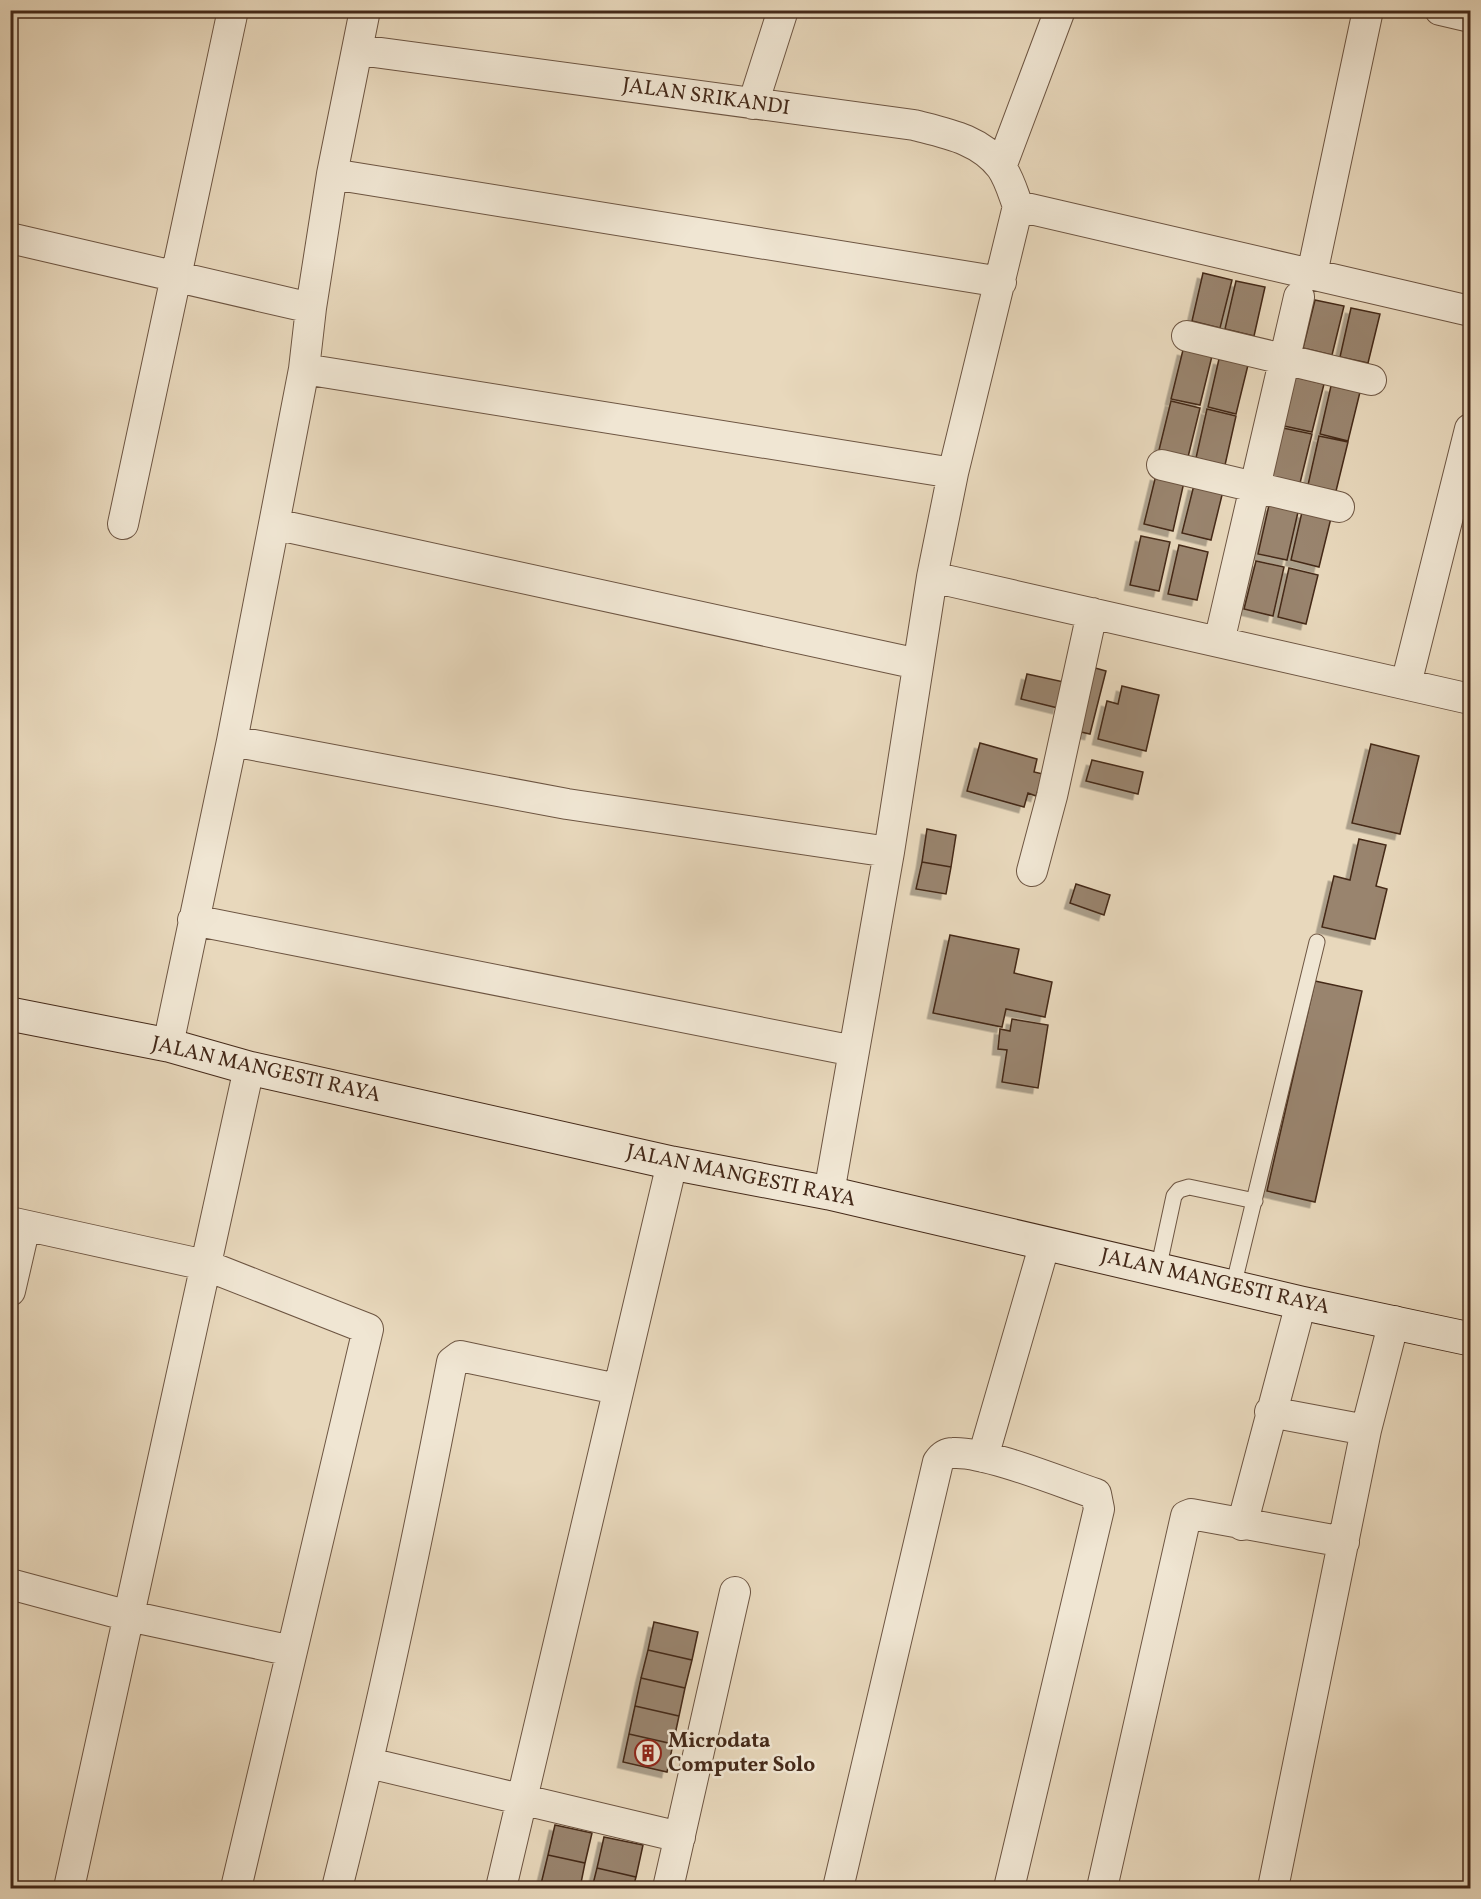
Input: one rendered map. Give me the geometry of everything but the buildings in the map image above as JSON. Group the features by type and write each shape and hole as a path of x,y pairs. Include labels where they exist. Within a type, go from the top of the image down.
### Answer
{"street":[{"path":"123,524 233,10"},
{"path":"168,1045 232,741 304,369 332,174 359,50 365,10"},
{"path":"753,104 783,10"},
{"path":"1001,167 1060,10"},
{"path":"1219,642 1284,359 1306,285 1368,10"},
{"path":"1440,10 1470,17"},
{"name":"JALAN SRIKANDI","path":"359,50 914,125 958,136 981,150 1001,167 1017,206"},
{"path":"332,174 1001,282"},
{"path":"829,1193 889,852 932,577 953,472 1001,282 1017,206 1306,285 1470,311"},
{"path":"10,238 311,308"},
{"path":"1187,336 1371,380"},
{"path":"304,369 953,472"},
{"path":"1406,684 1470,429"},
{"path":"1162,465 1339,507"},
{"path":"274,524 918,664"},
{"path":"932,577 1470,699"},
{"path":"1032,871 1052,796 1092,614"},
{"path":"232,741 567,804 889,852"},
{"path":"193,920 854,1051"},
{"name":"JALAN MANGESTI RAYA","path":"10,1014 168,1045 249,1068 672,1163 829,1193 1301,1303 1470,1339"},
{"path":"69,1888 249,1068"},
{"path":"501,1888 672,1163"},
{"path":"10,1291 18,1224 206,1265 368,1329 236,1888"},
{"path":"983,1457 1045,1243"},
{"path":"1242,1525 1270,1412 1301,1303"},
{"path":"1273,1888 1366,1430 1394,1321"},
{"path":"337,1888 369,1763 416,1551 452,1362 460,1356 618,1389"},
{"path":"1270,1412 1366,1430"},
{"path":"838,1888 938,1462 945,1455 955,1452 983,1457 1096,1494 1099,1499 1099,1509 1009,1888"},
{"path":"1102,1888 1186,1515 1191,1514 1344,1542"},
{"path":"10,1584 129,1616 292,1651"},
{"path":"668,1888 735,1592"},
{"path":"369,1763 521,1797 680,1837"}],"lane":[{"path":"1233,1287 1317,942"},
{"path":"1158,1270 1174,1196 1179,1190 1189,1187 1255,1201"}],"place":[{"name":"Microdata Computer Solo","path":"648,1753"}]}
